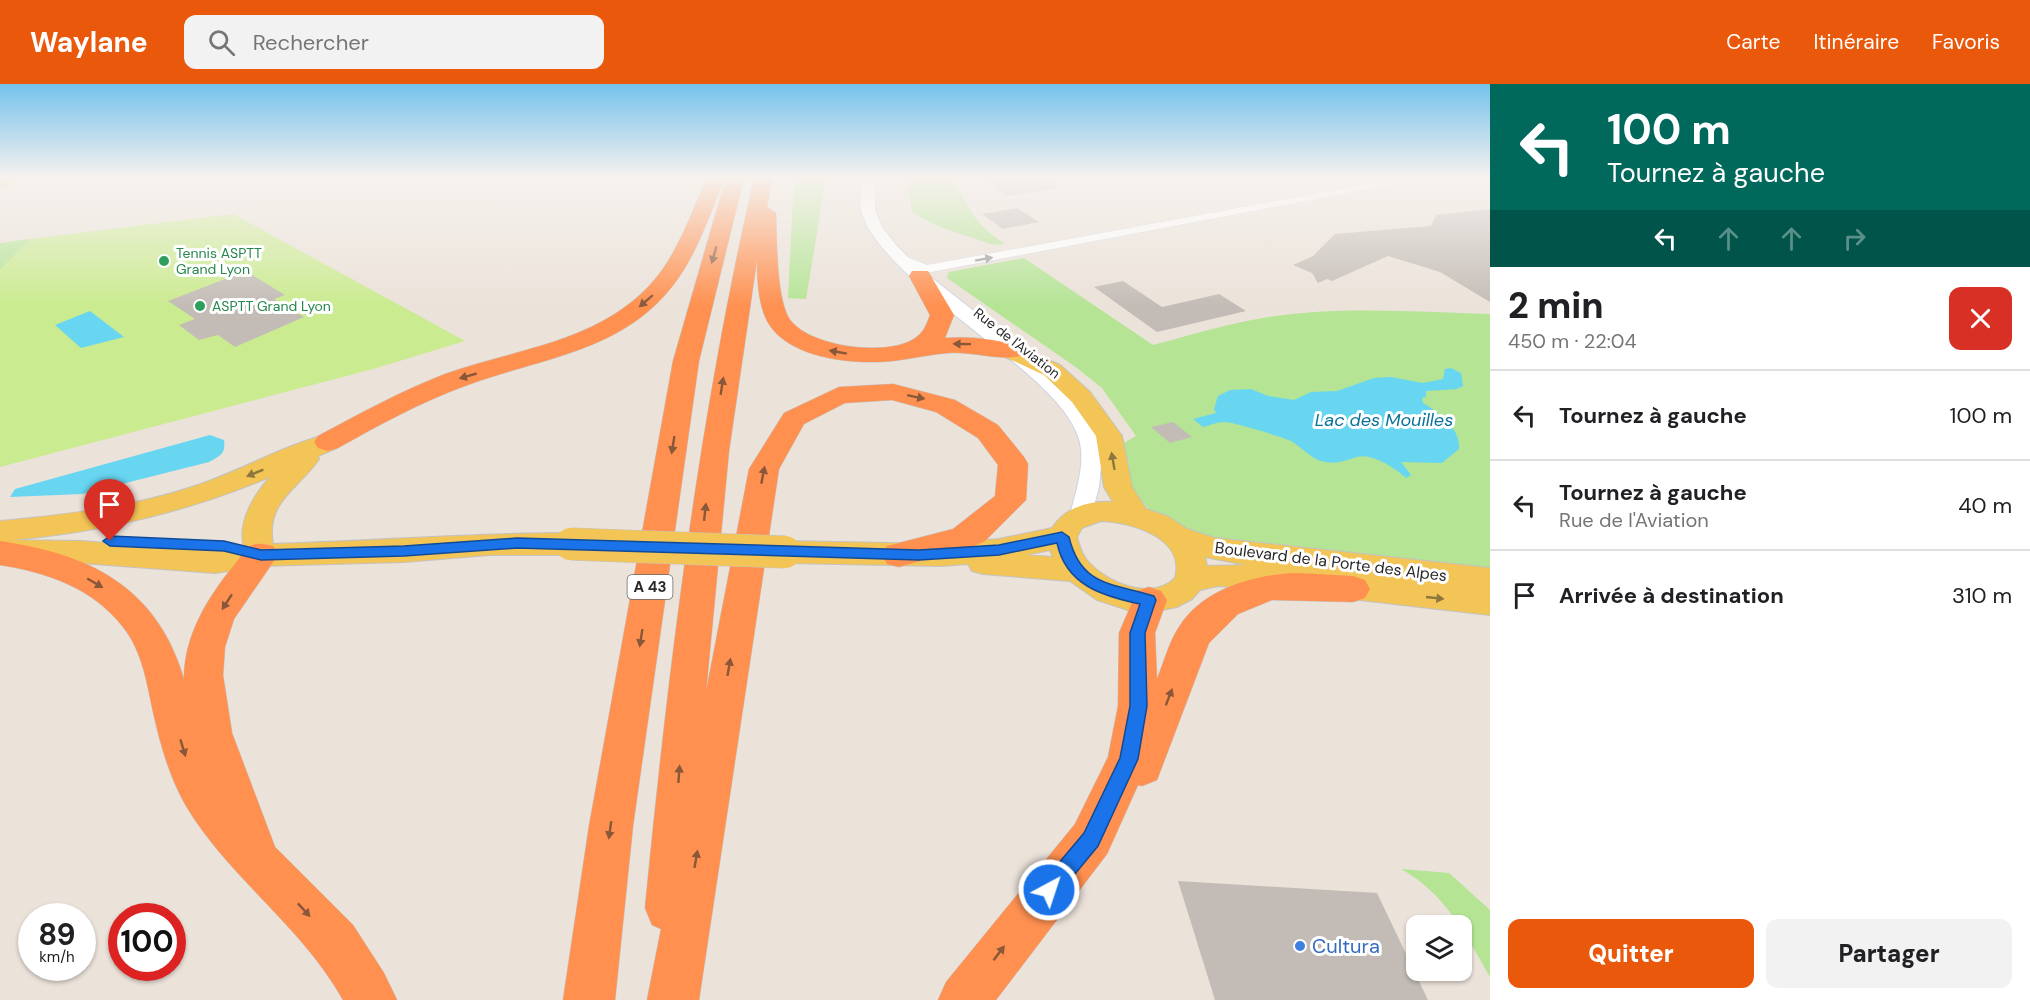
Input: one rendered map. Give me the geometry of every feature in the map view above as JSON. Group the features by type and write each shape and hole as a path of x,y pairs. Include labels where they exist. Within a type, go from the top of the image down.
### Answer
{"highway":[{"path":"328,442 398,404 447,383 592,337 631,314 656,292 672,272 696,221"},
{"name":"A 43","path":"589,1000 611,826 687,361 724,221"},
{"name":"A 43","path":"663,1000 685,688 710,465 740,280 753,221"},
{"path":"766,221 775,313 782,326 803,342 836,352 872,355 913,348 968,344 1011,351"},
{"path":"913,348 933,336 942,320 939,305 923,273"},
{"path":"673,1000 764,469 778,433 797,415 813,405 843,396 879,392 906,394 942,404 966,414 988,428 1003,444 1013,464 1015,486 998,517 971,534 948,543 899,555"},
{"path":"0,552 40,560 77,574 110,592 135,615 148,632 158,654 192,774 208,803 228,830 329,935 345,956 370,1000"},
{"path":"261,555 216,620 207,649 205,684 217,755 264,867"},
{"path":"964,1000 1138,777 1193,635 1225,604 1269,587 1353,589"},
{"path":"1091,839 1129,759 1138,706 1137,633 1149,600"}],"main road":[{"path":"1011,351 1052,370"},
{"name":"Rue de l'Aviation","path":"1052,370 1082,398 1108,436 1118,487 1135,515"},
{"path":"0,533 81,522 165,504 232,482 328,442"},
{"path":"261,555 257,540 258,523 267,501 289,473 328,442"},
{"path":"899,555 999,550 1116,511 1149,520 1174,536 1191,558 1190,581 1181,591 1167,597 1149,600 1108,592 1076,570 1065,553 1072,526"},
{"path":"0,533 224,546 261,555"},
{"name":"Boulevard de la Porte des Alpes","path":"1174,536 1215,549 1254,555 1490,580"},
{"path":"0,552 81,552 215,562 261,555 404,551 489,544 571,544 899,555 1076,570"},
{"name":"Boulevard de la Porte des Alpes","path":"1190,581 1218,575 1264,577 1490,603"}],"street":[{"name":"Rue de l'Aviation","path":"872,221 876,230 902,260 923,273 1052,370"},
{"name":"Rue de l'Aviation","path":"885,221 890,232 923,273 1057,389 1078,415 1089,439 1092,471 1072,526"},
{"path":"923,273 1197,221"}],"green space":[{"name":"ASPTT Grand Lyon","path":"178,221 245,221 465,341 373,369 0,467 0,270 30,239"},
{"path":"792,221 819,221 806,299 788,298"},
{"path":"928,221 978,221 1005,244 989,243"},
{"path":"30,240 0,270 0,243"},
{"path":"1024,258 1153,345 1240,322 1296,314 1380,311 1490,314 1490,572 1245,547 1192,534 1150,511 1128,485 1120,445 1136,436 1102,388 1077,368 947,278 949,272"},
{"path":"1401,869 1449,873 1490,910 1490,977 1472,946 1472,915 1452,915 1417,879"}],"water":[{"path":"90,311 124,337 81,348 55,325"},
{"name":"Lac des Mouilles","path":"1451,368 1461,373 1463,386 1457,389 1426,391 1426,397 1422,398 1423,403 1453,428 1459,442 1459,449 1442,463 1401,462 1411,475 1406,478 1390,466 1369,457 1326,462 1317,460 1291,441 1278,436 1225,422 1203,427 1193,419 1216,413 1214,409 1218,396 1230,390 1251,389 1268,396 1294,400 1311,392 1337,391 1374,378 1391,377 1423,383 1443,379 1445,369"},
{"path":"210,435 224,440 224,448 221,454 209,462 82,494 10,497 15,489"}],"building":[{"path":"991,221 1039,222 1003,229"},
{"path":"1433,221 1490,221 1490,302 1440,272 1388,256 1332,281 1327,279 1318,283 1312,273 1293,265 1313,256 1335,234 1431,226"},
{"path":"246,271 285,295 274,299 304,317 235,347 218,335 199,340 179,325 195,319 168,301"},
{"path":"1123,281 1162,307 1219,294 1246,311 1157,332 1094,287"},
{"path":"1173,422 1192,437 1170,443 1151,427"},
{"name":"Cultura","path":"1178,881 1377,893 1406,954 1406,981 1419,981 1428,1000 1215,1000"}],"place":[{"name":"Tennis ASPTT Grand Lyon","path":"164,261"},
{"name":"ASPTT Grand Lyon","path":"200,306"},
{"name":"Cultura","path":"1300,946"}],"route":[{"path":"110,541 224,546 261,555 404,551 517,543 940,555 999,550 1062,537 1067,559 1090,582 1129,598 1149,600 1137,633 1138,706 1129,759 1091,839 1049,890"}]}
